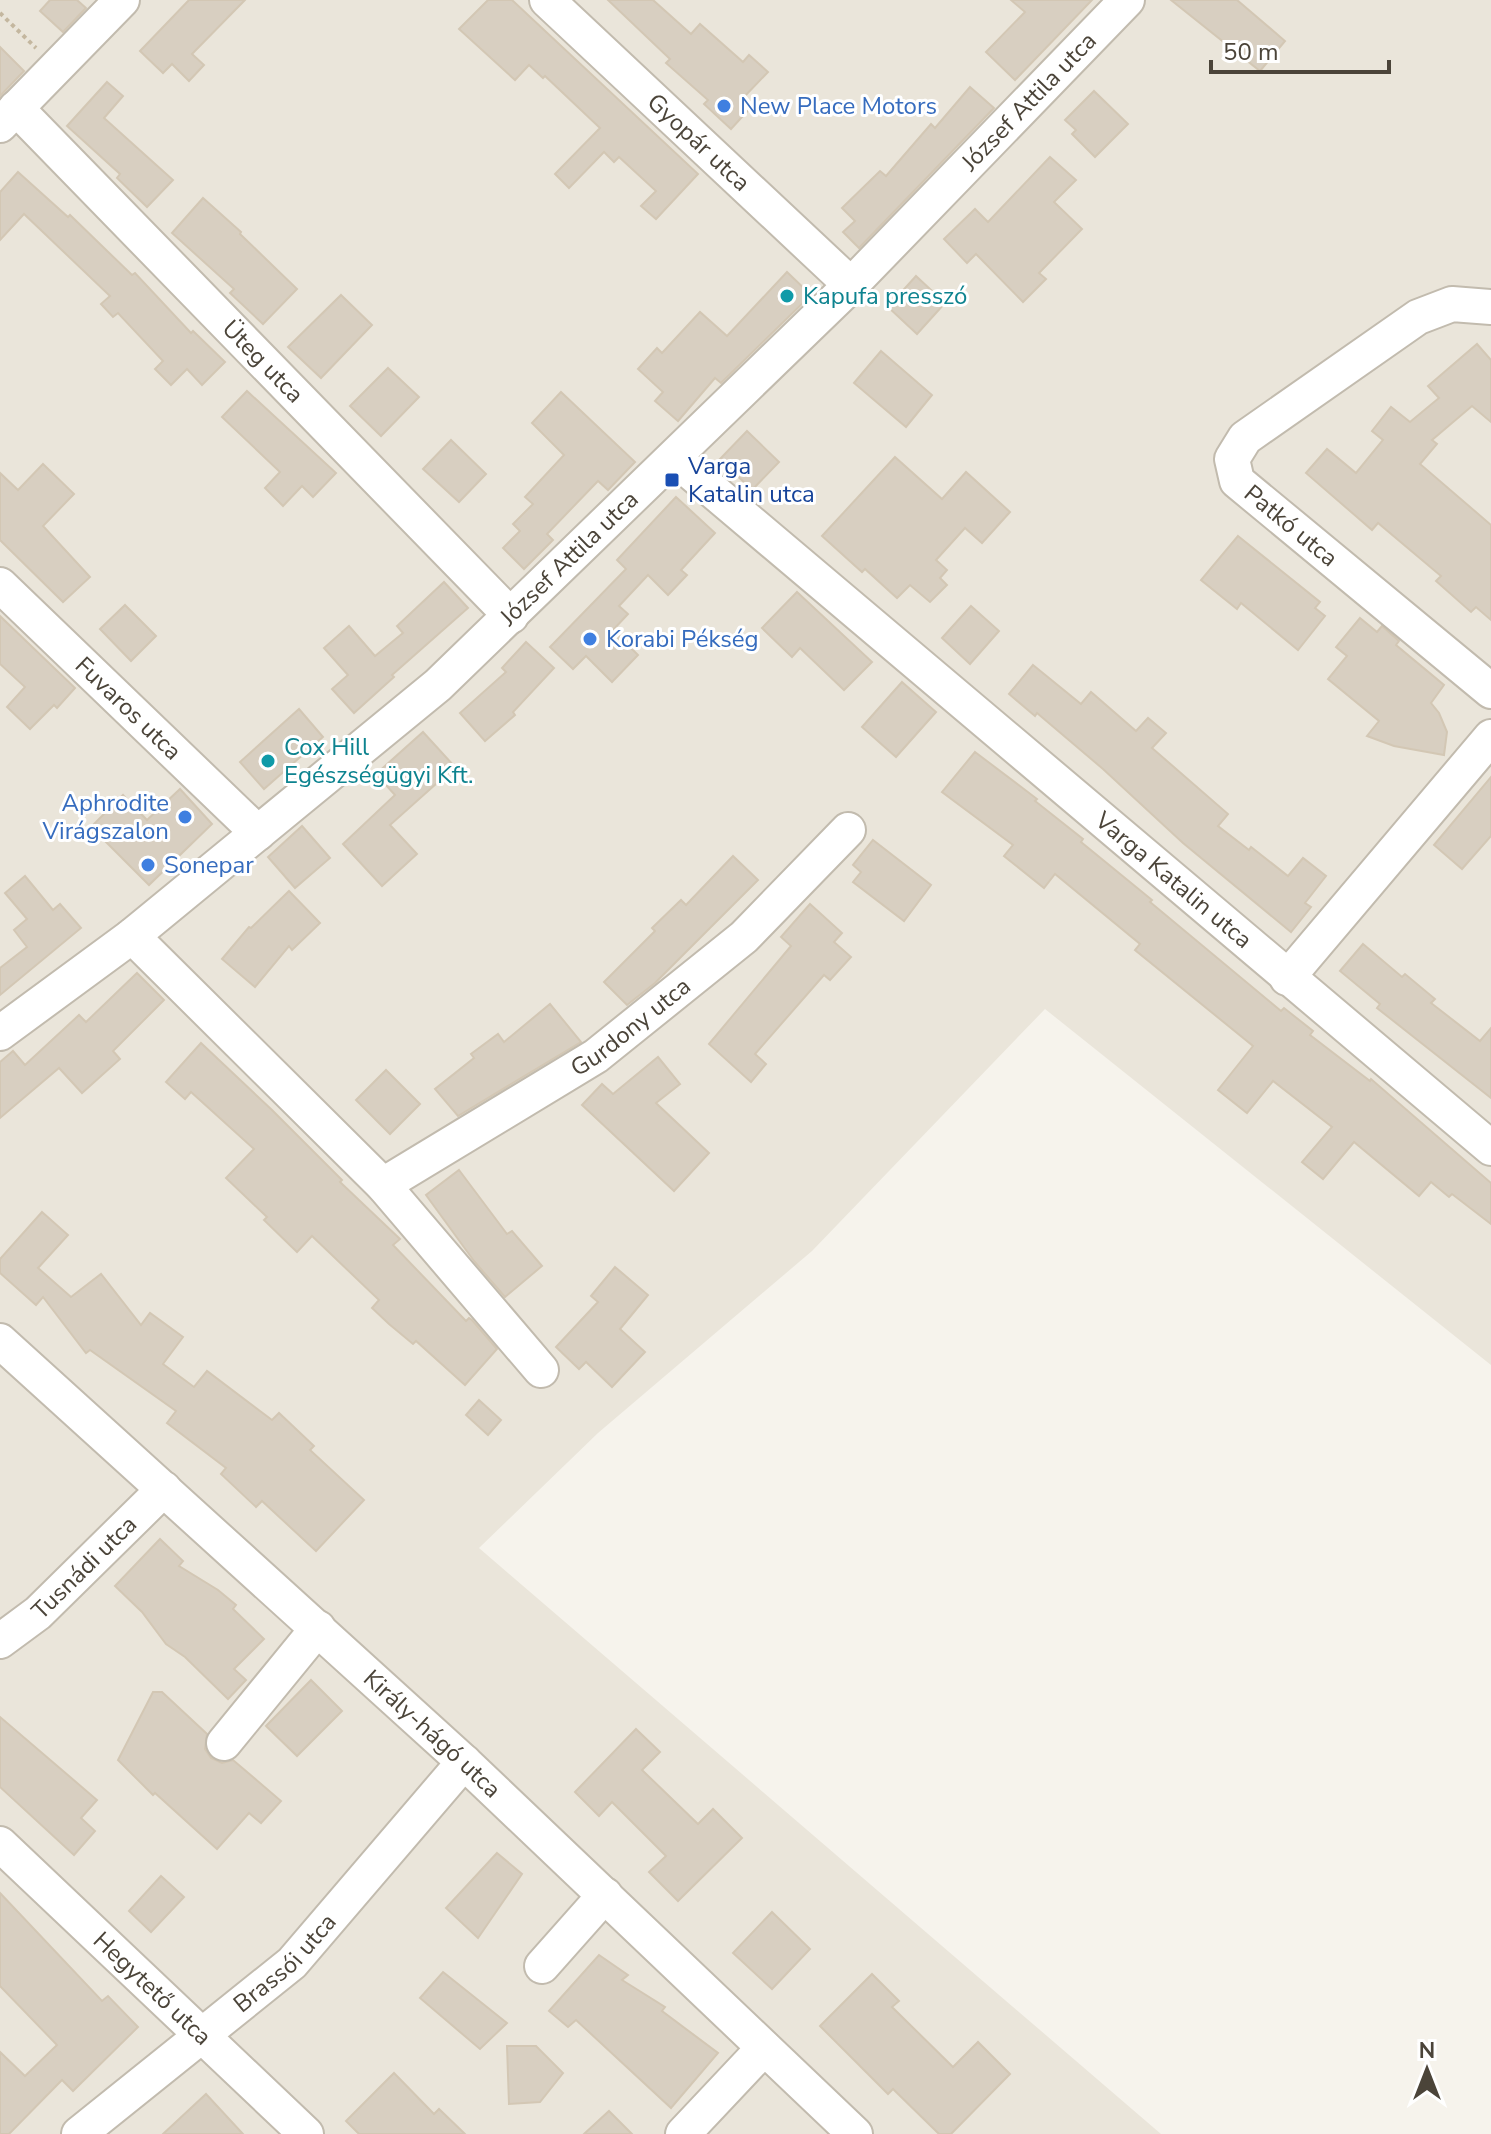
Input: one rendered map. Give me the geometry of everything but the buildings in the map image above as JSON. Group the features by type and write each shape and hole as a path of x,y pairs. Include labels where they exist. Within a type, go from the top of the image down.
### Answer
{"street":[{"path":"8,116 122,0"},
{"name":"Gyopár utca","path":"547,0 851,285"},
{"name":"József Attila utca","path":"0,1033 132,936 438,685 851,285 1123,1"},
{"name":"Üteg utca","path":"8,116 511,616"},
{"name":"Patkó utca","path":"1491,307 1452,304 1418,317 1245,438 1232,459 1237,481 1491,691"},
{"name":"Varga Katalin utca","path":"674,458 1491,1148"},
{"name":"Fuvaros utca","path":"0,585 258,833"},
{"path":"1287,978 1491,737"},
{"name":"Gurdony utca","path":"383,1185 596,1056 744,937 848,830"},
{"path":"132,936 383,1185 541,1370"},
{"name":"Király-hágó utca","path":"0,1341 464,1762 855,2134"},
{"name":"Tusnádi utca","path":"0,1641 38,1613 164,1489"},
{"path":"224,1743 318,1628"},
{"name":"Brassói utca","path":"79,2134 292,1963 464,1762"},
{"name":"Hegytető utca","path":"0,1844 199,2036 306,2134"},
{"path":"542,1966 605,1895"},
{"path":"683,2134 764,2048"}],"path":[{"path":"0,13 56,68"}],"shaded area":[{"path":"0,0 1491,0 1491,1365 1045,1009 812,1251 598,1433 479,1548 1161,2134 0,2134"}],"place":[{"name":"New Place Motors","path":"724,106"},
{"name":"Kapufa presszó","path":"787,296"},
{"name":"Varga Katalin utca","path":"672,480"},
{"name":"Korabi Pékség","path":"590,639"},
{"name":"Cox Hill Egészségügyi Kft.","path":"268,761"},
{"name":"Aphrodite Virágszalon","path":"185,817"},
{"name":"Sonepar","path":"148,865"}]}
